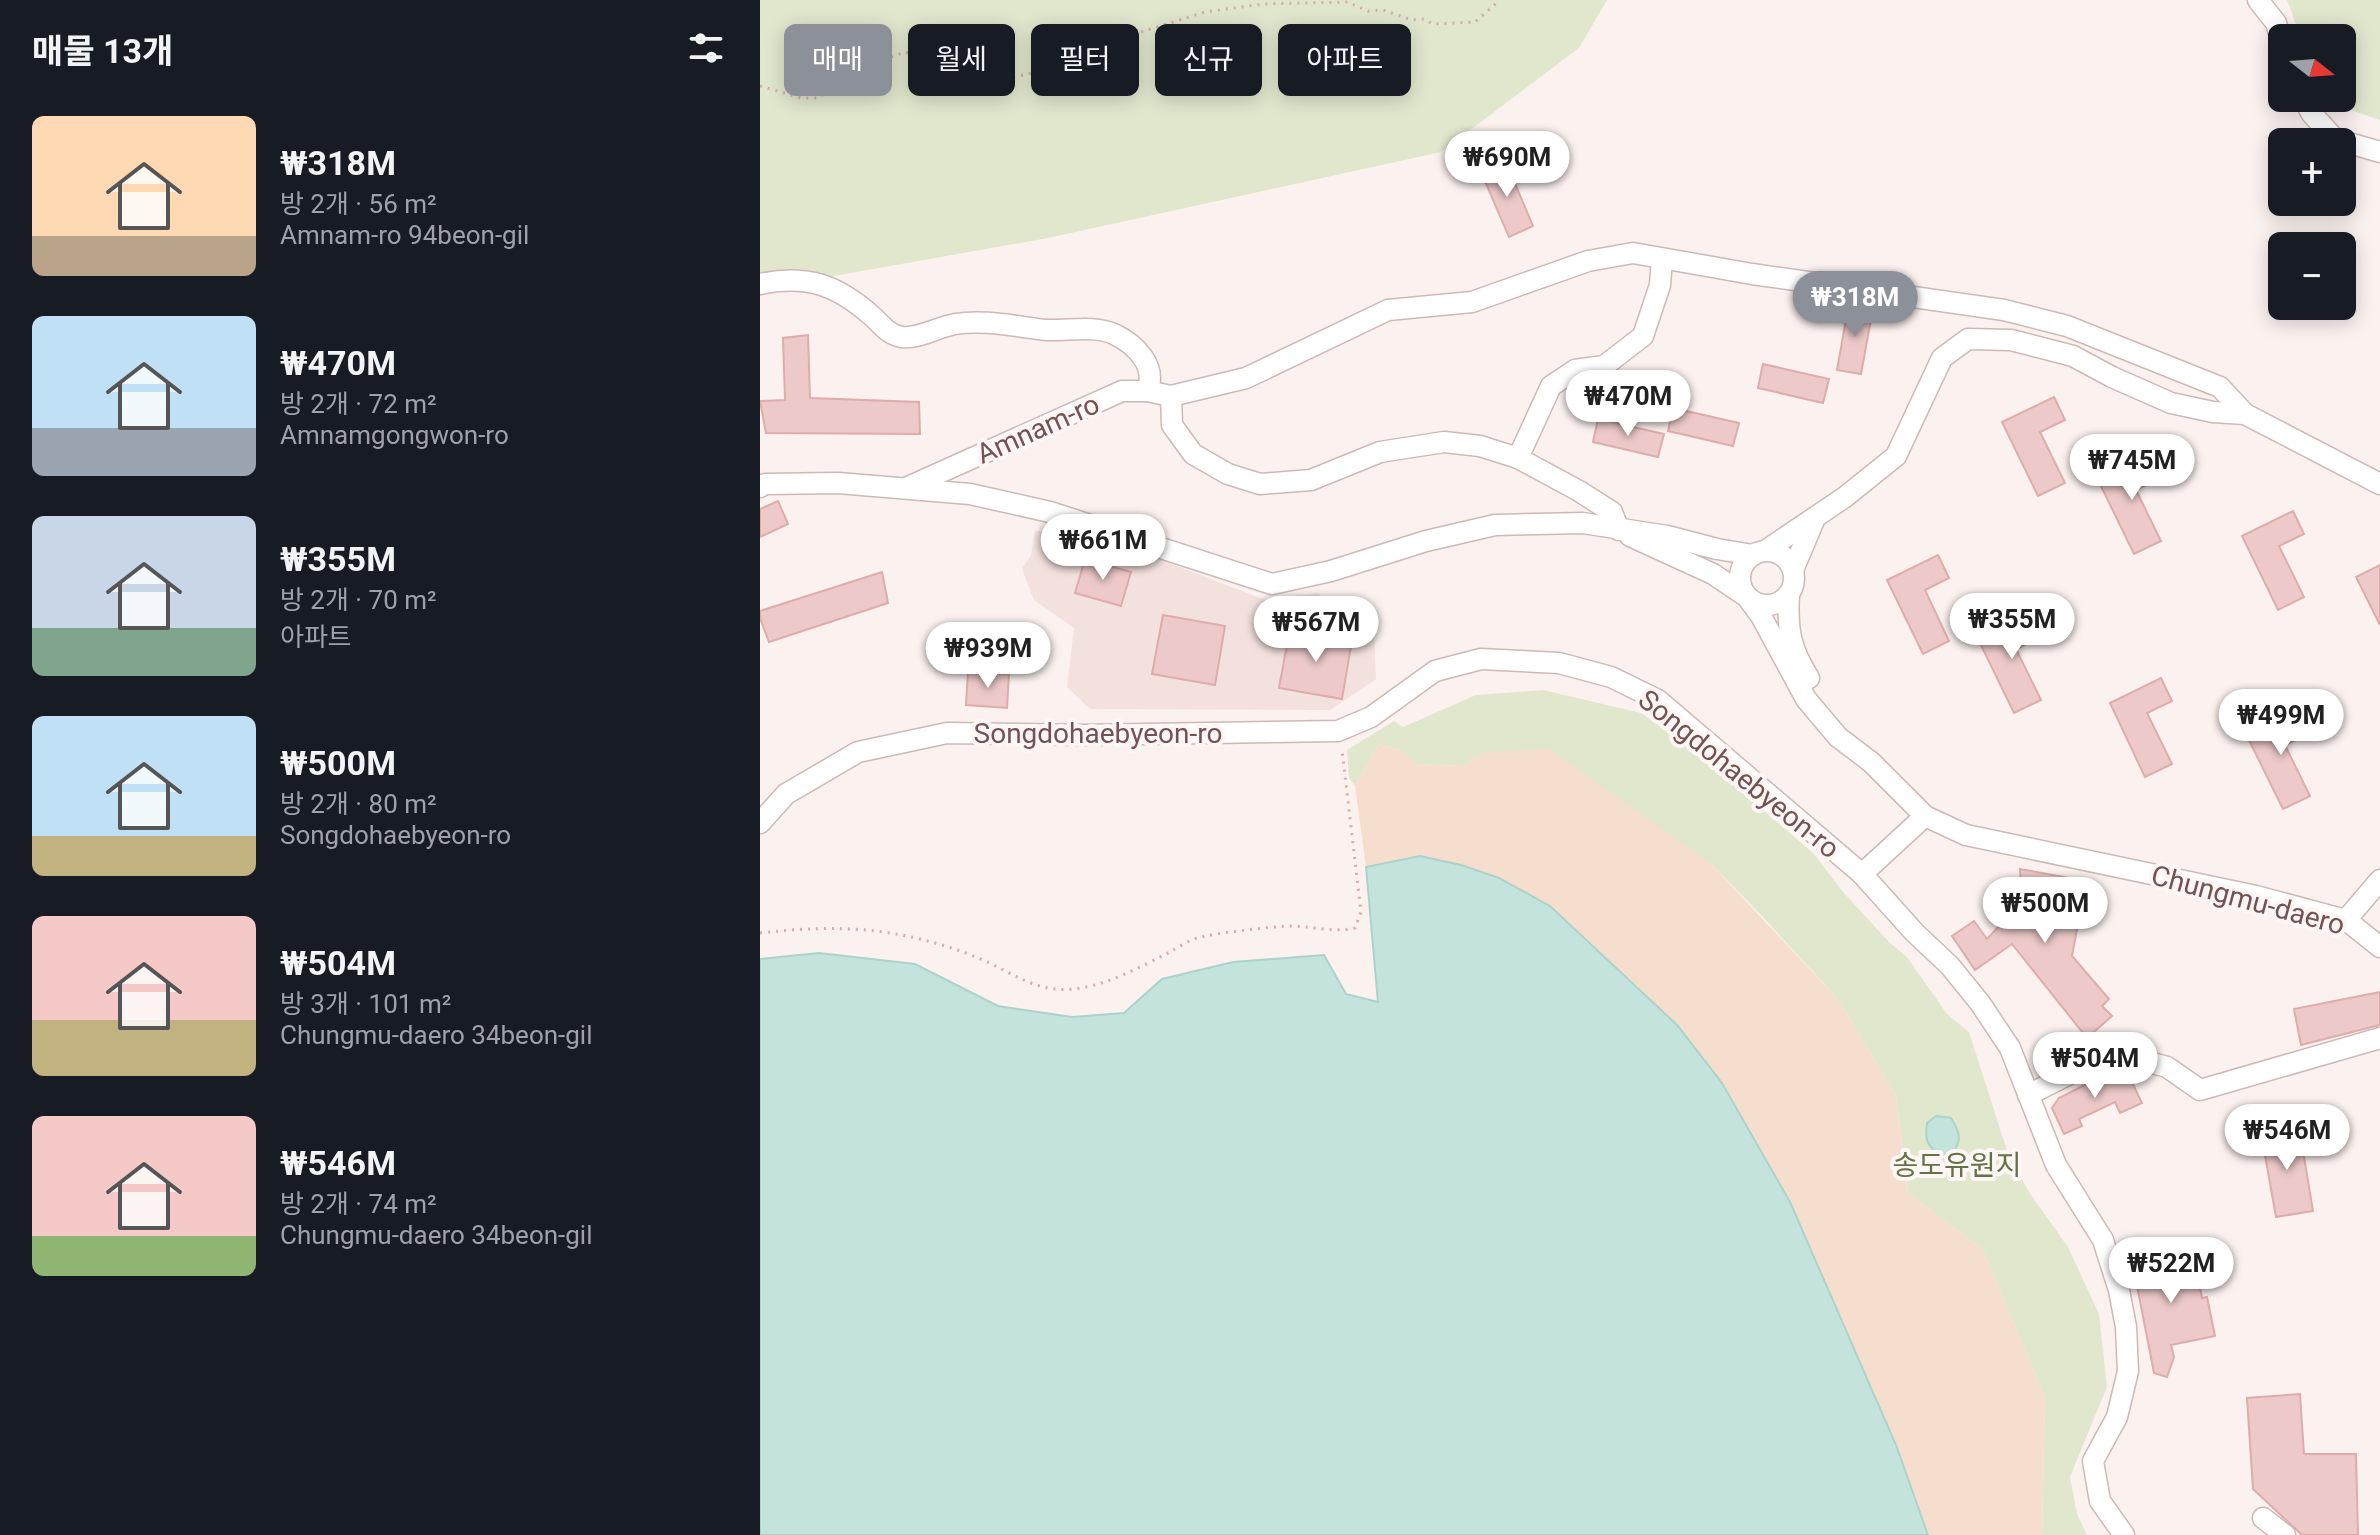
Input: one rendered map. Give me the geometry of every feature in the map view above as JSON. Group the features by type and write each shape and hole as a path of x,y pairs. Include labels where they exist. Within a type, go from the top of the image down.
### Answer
{"street":[{"path":"2258,0 2276,24"},
{"path":"2311,112 2335,139 2380,152"},
{"path":"1789,594 1769,606 1757,604 1713,574 1619,530 1612,512 1579,491 1518,458 1480,446 1444,442 1380,452 1311,480 1260,484 1228,474 1193,454 1172,425 1171,396 1246,378 1388,310 1472,302 1588,261 1633,253 2004,310 2067,326 2220,387 2245,414 2380,484"},
{"path":"1518,458 1551,386 1575,370 1604,366 1643,336 1660,285 1662,259"},
{"path":"760,284 800,278 833,289 861,306 888,332 901,337 956,324 989,323 1113,333 1142,354 1148,364 1151,377 1147,391"},
{"path":"1862,874 1925,816 1871,762 1838,737 1806,699 1761,616 1740,586 1744,563 1815,518 1896,456 1942,358 1968,339 2011,340 2073,356 2171,403 2213,412 2245,414"},
{"path":"2171,403 2183,397 2188,386 2186,373"},
{"name":"Amnam-ro","path":"908,487 1122,391 1147,391 1171,396"},
{"path":"760,487 765,484 838,483 970,494 1050,512 1272,584 1331,571 1426,541 1495,525 1583,523 1667,536 1717,549 1777,553 1787,560 1793,570 1787,624 1799,662 1871,762"},
{"path":"1793,570 1815,518"},
{"name":"Songdohaebyeon-ro","path":"760,823 786,794 858,752 947,733 1084,735 1339,730 1371,717 1435,671 1481,659 1559,663 1611,677 1658,700 1862,874 1914,932 1950,966 2010,1048 2056,1165 2103,1240 2119,1290 2126,1327 2128,1371 2117,1417 2093,1461 2100,1501 2124,1535"},
{"name":"Chungmu-daero","path":"1925,816 1966,835 2256,896 2346,920 2380,947"},
{"path":"2346,920 2380,880"},
{"path":"2028,1095 2113,1052 2167,1067 2200,1090 2376,1039"},
{"path":"2263,1518 2285,1535"}],"path":[{"path":"760,86 801,98 818,98 864,67 905,52 942,61 989,80 1010,78 1053,68 1138,33 1191,16 1263,4 1348,2 1368,11 1383,10 1433,24 1475,22 1500,0"},
{"path":"760,933 807,927 867,928 916,937 976,957 1032,983 1056,989 1087,986 1132,971 1197,938 1287,926 1340,931 1355,928 1361,912 1339,730"}],"shaded area":[{"path":"1035,531 1091,533 1265,600 1319,593 1326,621 1374,632 1376,679 1330,710 1090,709 1067,687 1074,628 1034,600 1022,569 1031,555"}],"green space":[{"path":"760,0 1607,0 1579,48 1441,152 1048,238 760,289"},
{"path":"2287,0 2380,0 2380,120 2356,112 2356,24 2296,24"},
{"name":"송도유원지","path":"1543,690 1641,713 1689,746 1813,853 1844,893 1907,957 1947,1014 1969,1032 2009,1157 2029,1192 2068,1247 2099,1314 2107,1387 2070,1477 2077,1514 2087,1535 2042,1535 2045,1398 1983,1250 1908,1193 1896,1096 1837,998 1760,914 1711,864 1485,753 1463,766 1416,764 1402,751 1379,744 1355,786 1349,778 1347,750 1394,721 1403,727 1476,695"}],"sand":[{"path":"1379,744 1402,751 1417,764 1463,766 1485,753 1548,748 1711,864 1837,998 1896,1096 1908,1193 1983,1250 2045,1398 2042,1535 1928,1535 1896,1445 1790,1202 1722,1083 1677,1025 1499,878 1420,856 1366,867 1355,786"}],"water":[{"path":"1420,856 1499,878 1550,906 1677,1025 1722,1083 1790,1202 1896,1445 1928,1535 760,1535 760,959 819,953 915,964 998,1006 1072,1017 1124,1013 1162,979 1233,962 1324,955 1346,994 1378,1002 1366,867"},
{"path":"1936,1116 1951,1118 1956,1127 1959,1139 1953,1153 1941,1155 1928,1142 1927,1123"}],"building":[{"path":"1505,160 1533,226 1509,237 1481,172"},
{"path":"1849,303 1873,308 1861,374 1837,370"},
{"path":"808,335 810,398 919,402 920,434 766,433 760,401 785,400 783,338"},
{"path":"1763,364 1829,379 1823,403 1758,388"},
{"path":"2054,397 2065,420 2040,432 2065,483 2038,496 2002,422"},
{"path":"1673,408 1739,423 1733,446 1668,431"},
{"path":"1598,419 1664,434 1658,457 1593,442"},
{"path":"2149,455 2161,478 2136,490 2161,541 2134,554 2098,480"},
{"path":"778,501 788,524 760,537 760,509"},
{"path":"2293,511 2304,534 2279,546 2304,597 2278,610 2242,536"},
{"path":"1938,555 1949,578 1925,590 1949,641 1923,654 1887,580"},
{"path":"1085,559 1131,572 1121,606 1075,593"},
{"path":"2380,565 2380,625 2356,577"},
{"path":"882,572 888,603 769,642 760,611"},
{"path":"2029,614 2041,637 2016,649 2041,700 2014,713 1978,639"},
{"path":"1163,615 1225,626 1215,685 1152,674"},
{"path":"1290,629 1352,640 1342,699 1279,688"},
{"path":"968,671 1009,674 1007,708 966,705"},
{"path":"2161,678 2172,701 2147,713 2172,764 2145,777 2110,703"},
{"path":"2298,710 2310,733 2285,745 2310,796 2283,809 2247,736"},
{"path":"2020,869 2086,881 2072,956 2109,999 2102,1006 2112,1016 2087,1038 2012,944 1975,970 1952,936 1974,921 1987,939 2022,902"},
{"path":"2380,992 2380,1025 2301,1045 2294,1009"},
{"path":"2106,1074 2130,1078 2142,1103 2120,1113 2115,1102 2079,1119 2082,1126 2064,1134 2052,1108 2059,1098"},
{"path":"2299,1127 2313,1211 2276,1217 2261,1133"},
{"path":"2192,1248 2202,1298 2207,1297 2215,1336 2171,1345 2174,1357 2167,1377 2154,1373 2132,1260"},
{"path":"2300,1394 2304,1454 2356,1454 2358,1535 2302,1535 2253,1489 2247,1398"}]}
